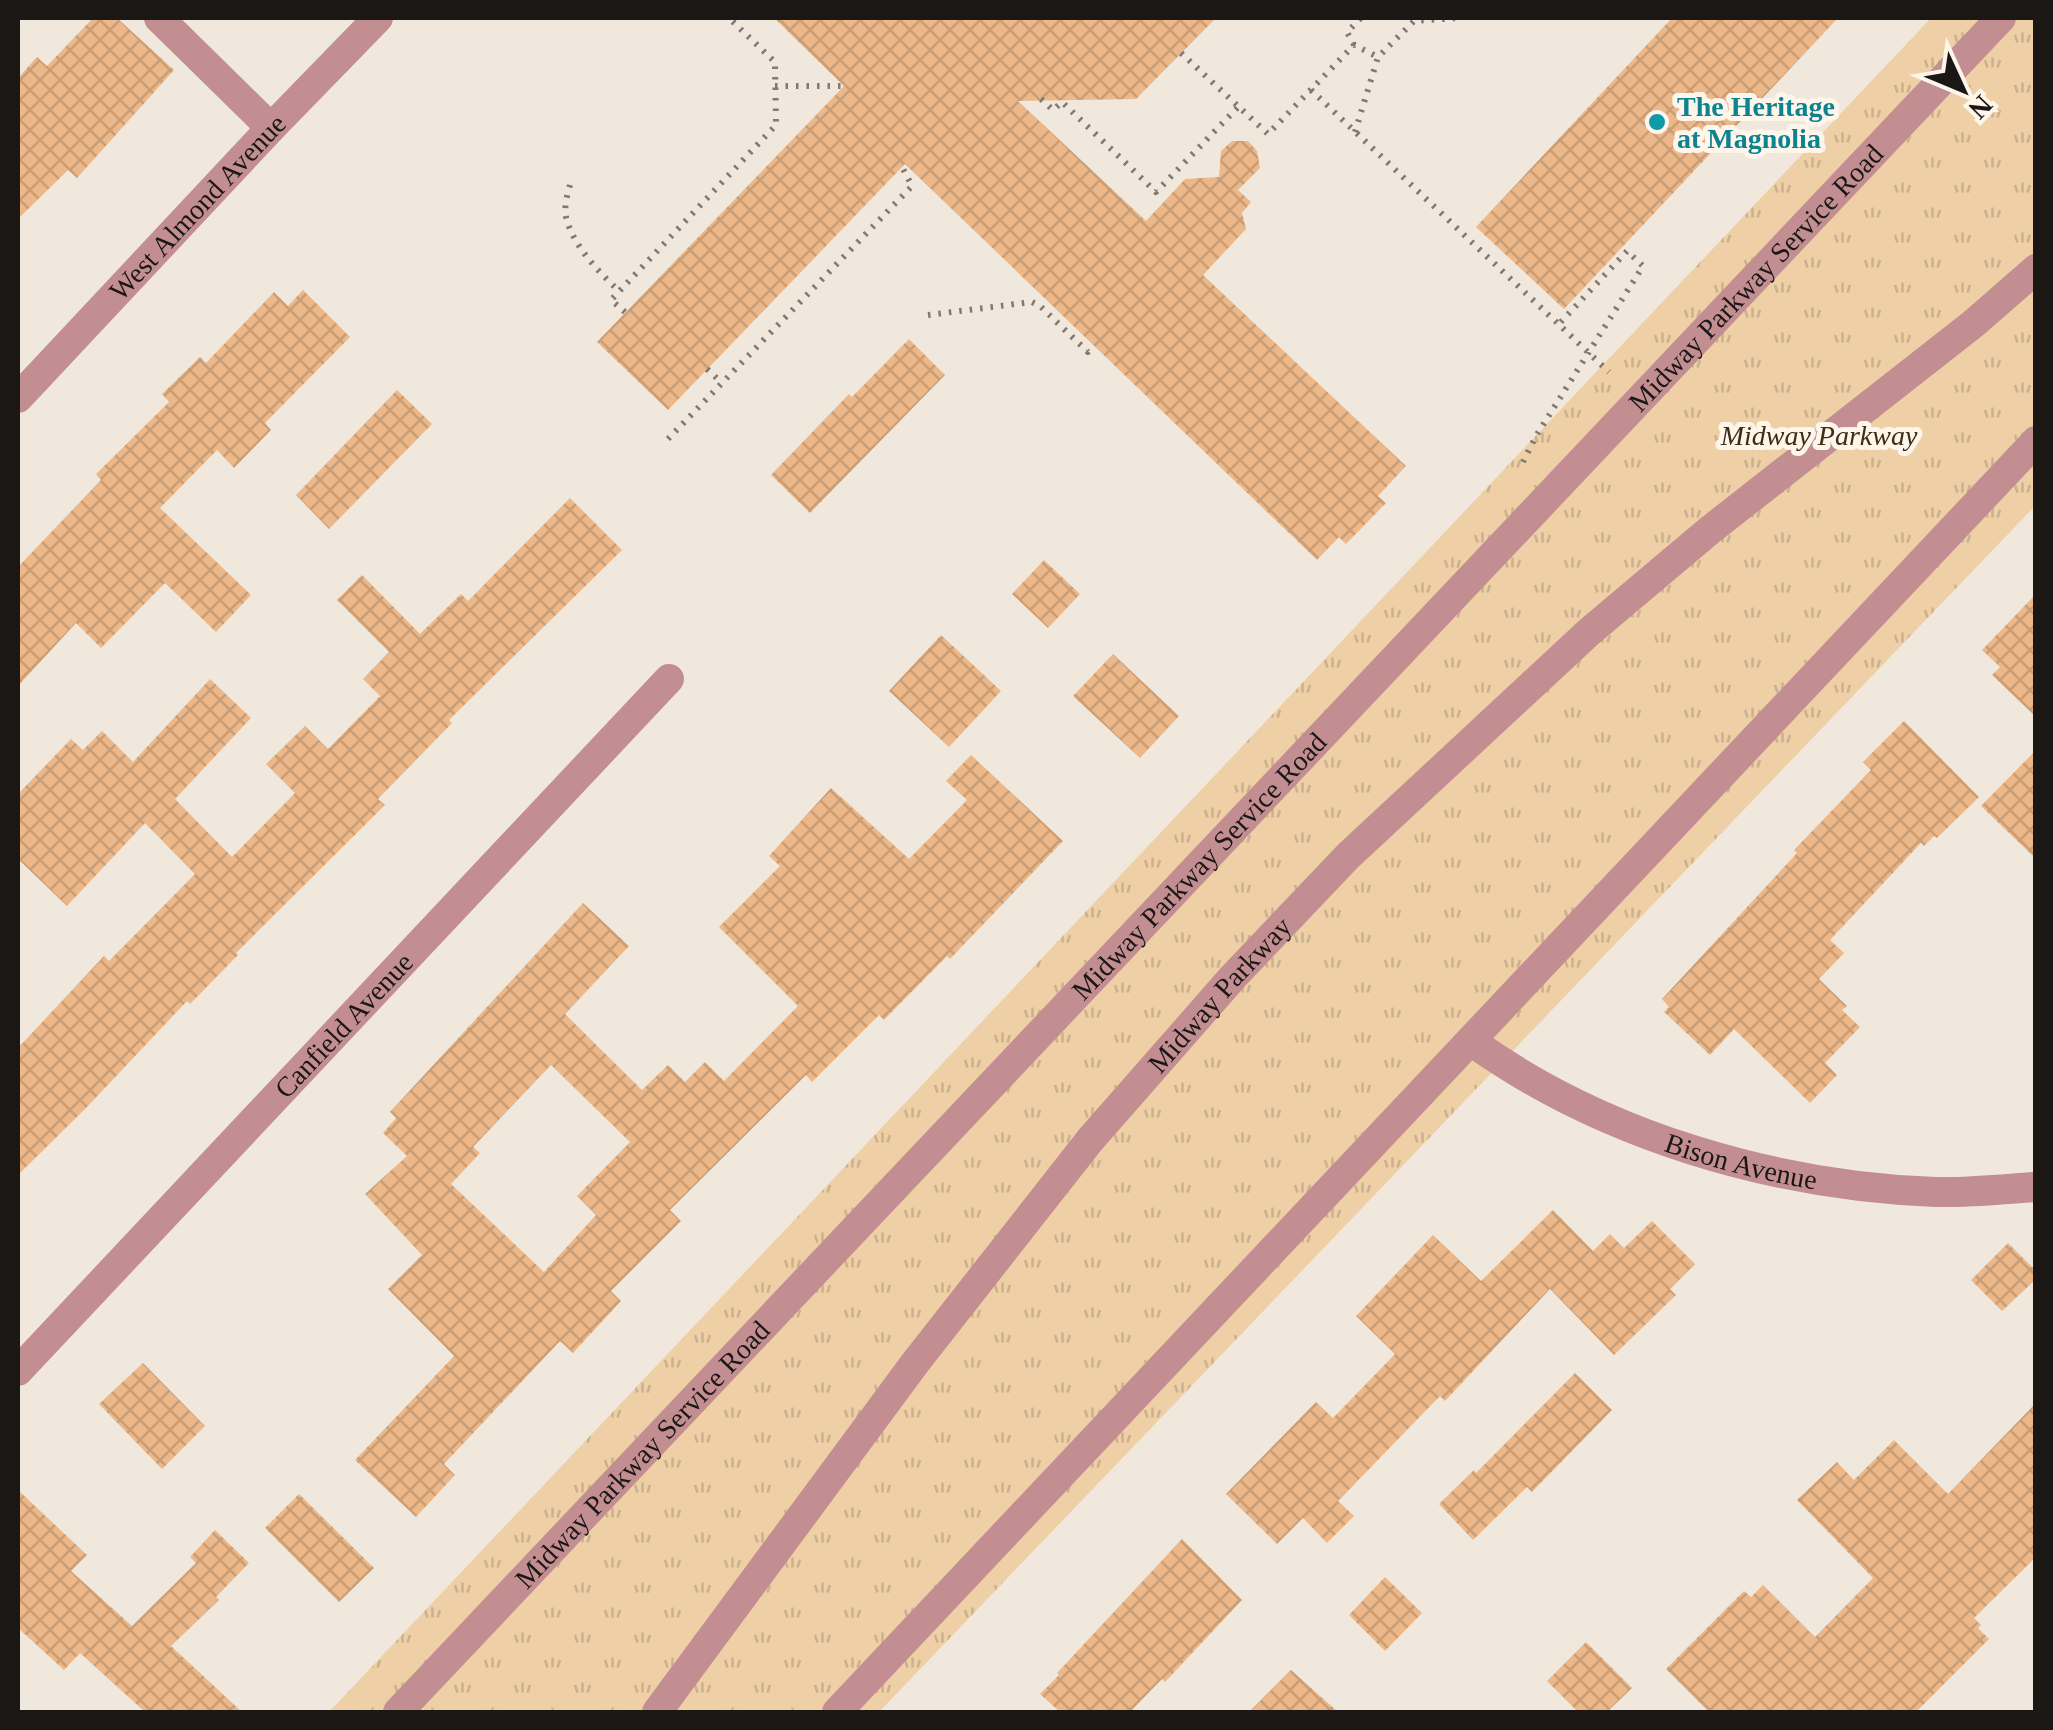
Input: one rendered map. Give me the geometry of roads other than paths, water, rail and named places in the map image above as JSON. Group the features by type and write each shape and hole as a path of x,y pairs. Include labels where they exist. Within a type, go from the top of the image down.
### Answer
{"street":[{"path":"159,18 270,128"},
{"name":"West Almond Avenue","path":"18,398 378,18"},
{"name":"Midway Parkway Service Road","path":"398,1712 2000,18"},
{"name":"Midway Parkway","path":"656,1712 947,1320 1090,1140 1335,870 1590,632 1710,530 2036,269"},
{"path":"837,1712 2036,441"},
{"name":"Canfield Avenue","path":"18,1370 669,679"},
{"name":"Bison Avenue","path":"1470,1041 1590,1110 1666,1140 1760,1168 1857,1186 1939,1192 2036,1187"}],"place":[{"name":"The Heritage at Magnolia","path":"1657,122"}]}
